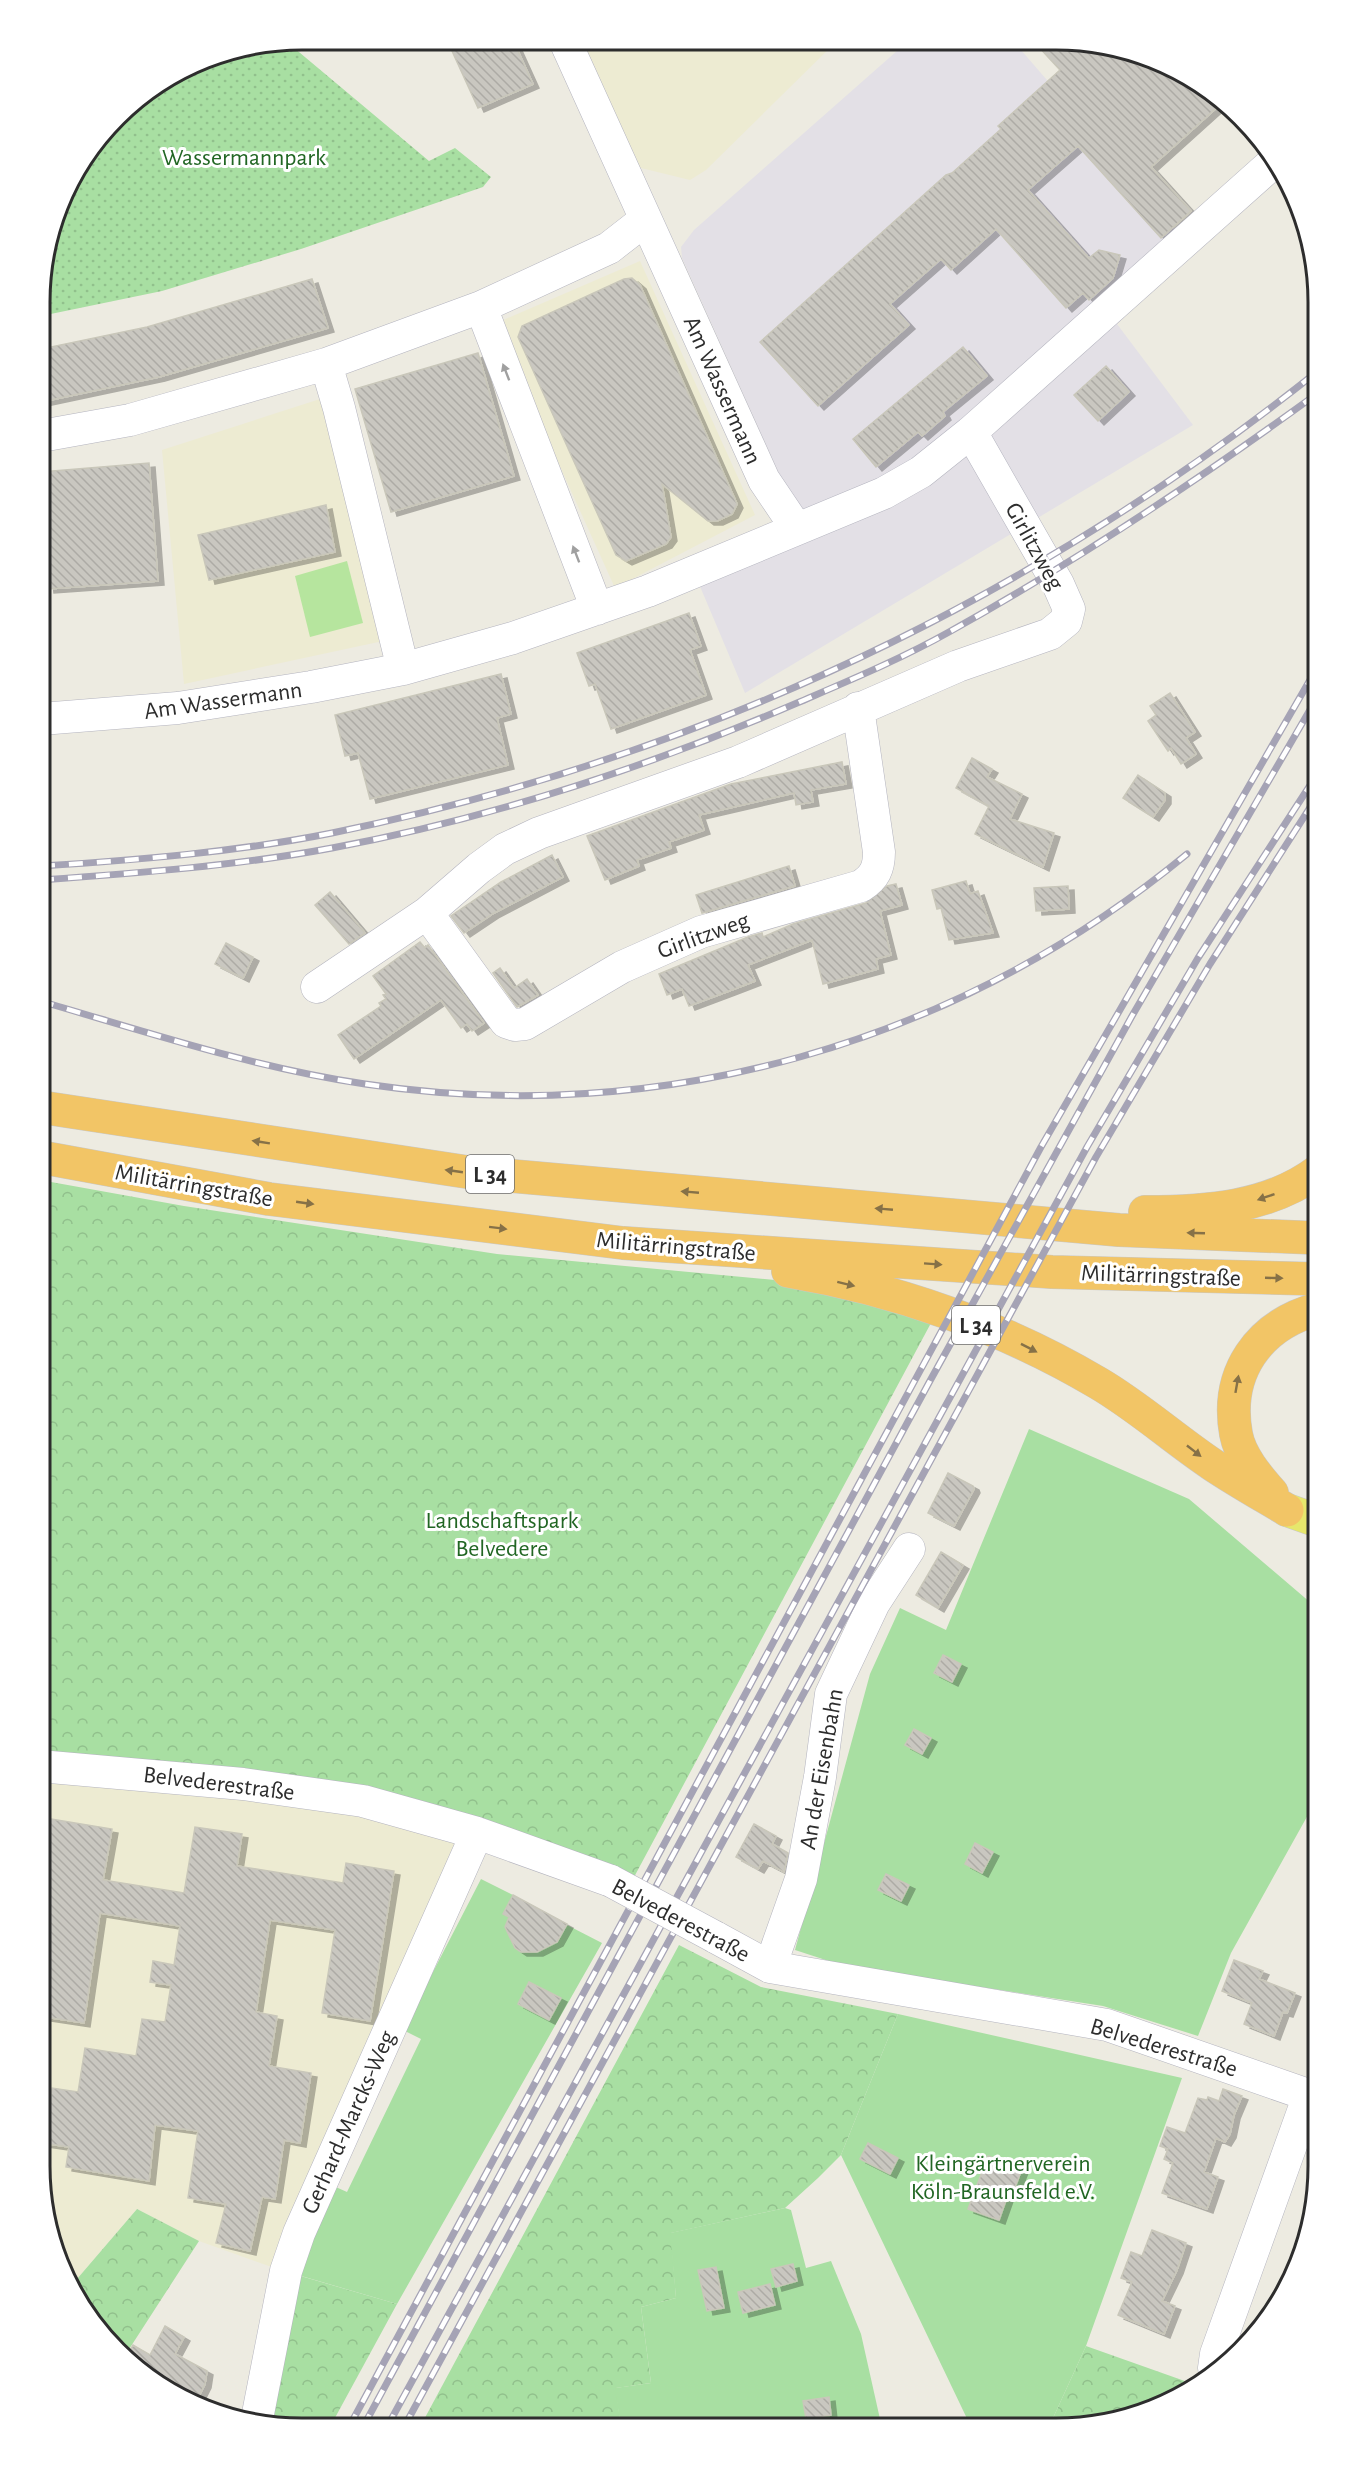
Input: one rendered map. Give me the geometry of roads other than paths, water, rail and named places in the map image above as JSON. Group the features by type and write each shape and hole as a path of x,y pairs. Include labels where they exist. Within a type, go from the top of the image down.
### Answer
{"highway":[{"name":"Militärringstraße","path":"50,1109 467,1173 1119,1230 1308,1238"},
{"name":"Militärringstraße","path":"50,1159 269,1199 623,1243 1052,1272 1308,1279"},
{"name":"L 34","path":"943,1214 1165,1212 1242,1205 1298,1186 1308,1178"},
{"name":"L 34","path":"623,1243 803,1274 912,1300 1007,1336 1098,1383 1161,1424 1212,1464 1287,1510"},
{"name":"L 34","path":"1287,1510 1255,1474 1236,1436 1235,1390 1239,1371 1260,1342 1284,1324 1308,1313"}],"main road":[{"name":"L 34","path":"1287,1510 1308,1517"}],"street":[{"name":"Am Wassermann","path":"50,718 178,708 403,669 513,638 648,591 797,529 764,480 569,50"},
{"path":"797,529 884,493 921,472 971,432 1269,167"},
{"path":"50,434 130,420 326,364 481,307 609,248 645,220"},
{"path":"481,307 597,609"},
{"path":"326,364 339,408 403,669"},
{"name":"Girlitzweg","path":"318,987 428,913 479,868 514,845 539,833 738,762 958,666 1050,634 1066,621 1069,609 1058,584 971,432"},
{"name":"Girlitzweg","path":"428,913 501,1016 506,1022 515,1025 525,1024 622,967 701,932 861,886 872,879 879,867 879,852 858,708"},
{"name":"An der Eisenbahn","path":"770,1967 801,1879 820,1777 831,1694 874,1603 909,1549"},
{"name":"Belvederestraße","path":"50,1767 243,1784 363,1801 477,1833 611,1881 770,1967 1107,2025 1308,2094"},
{"name":"Gerhard-Marcks-Weg","path":"258,2415 286,2271 299,2233 477,1833"},
{"path":"1215,2362 1308,2109"}],"railway":[{"path":"50,865 187,854 332,833 467,801 599,762 728,715 853,661 974,599 1092,531 1207,454 1308,378"},
{"path":"50,879 223,864 296,854 392,836 510,806 627,769 684,748 855,678 949,632 1091,548 1229,457 1308,400"},
{"path":"354,2418 1041,1147 1308,683"},
{"path":"368,2418 931,1379 1132,1016 1308,713"},
{"path":"392,2418 1087,1147 1198,958 1308,788"},
{"path":"409,2418 1096,1157 1210,964 1308,811"},
{"path":"50,1004 242,1059 365,1084 476,1095 586,1093 695,1081 801,1057 904,1022 1003,976 1098,920 1187,854"}],"park label":[{"name":"Wassermannpark","path":"244,157"},
{"name":"Landschaftspark Belvedere","path":"502,1534"},
{"name":"Kleingärtnerverein Köln-Braunsfeld e.V.","path":"1003,2177"}]}
